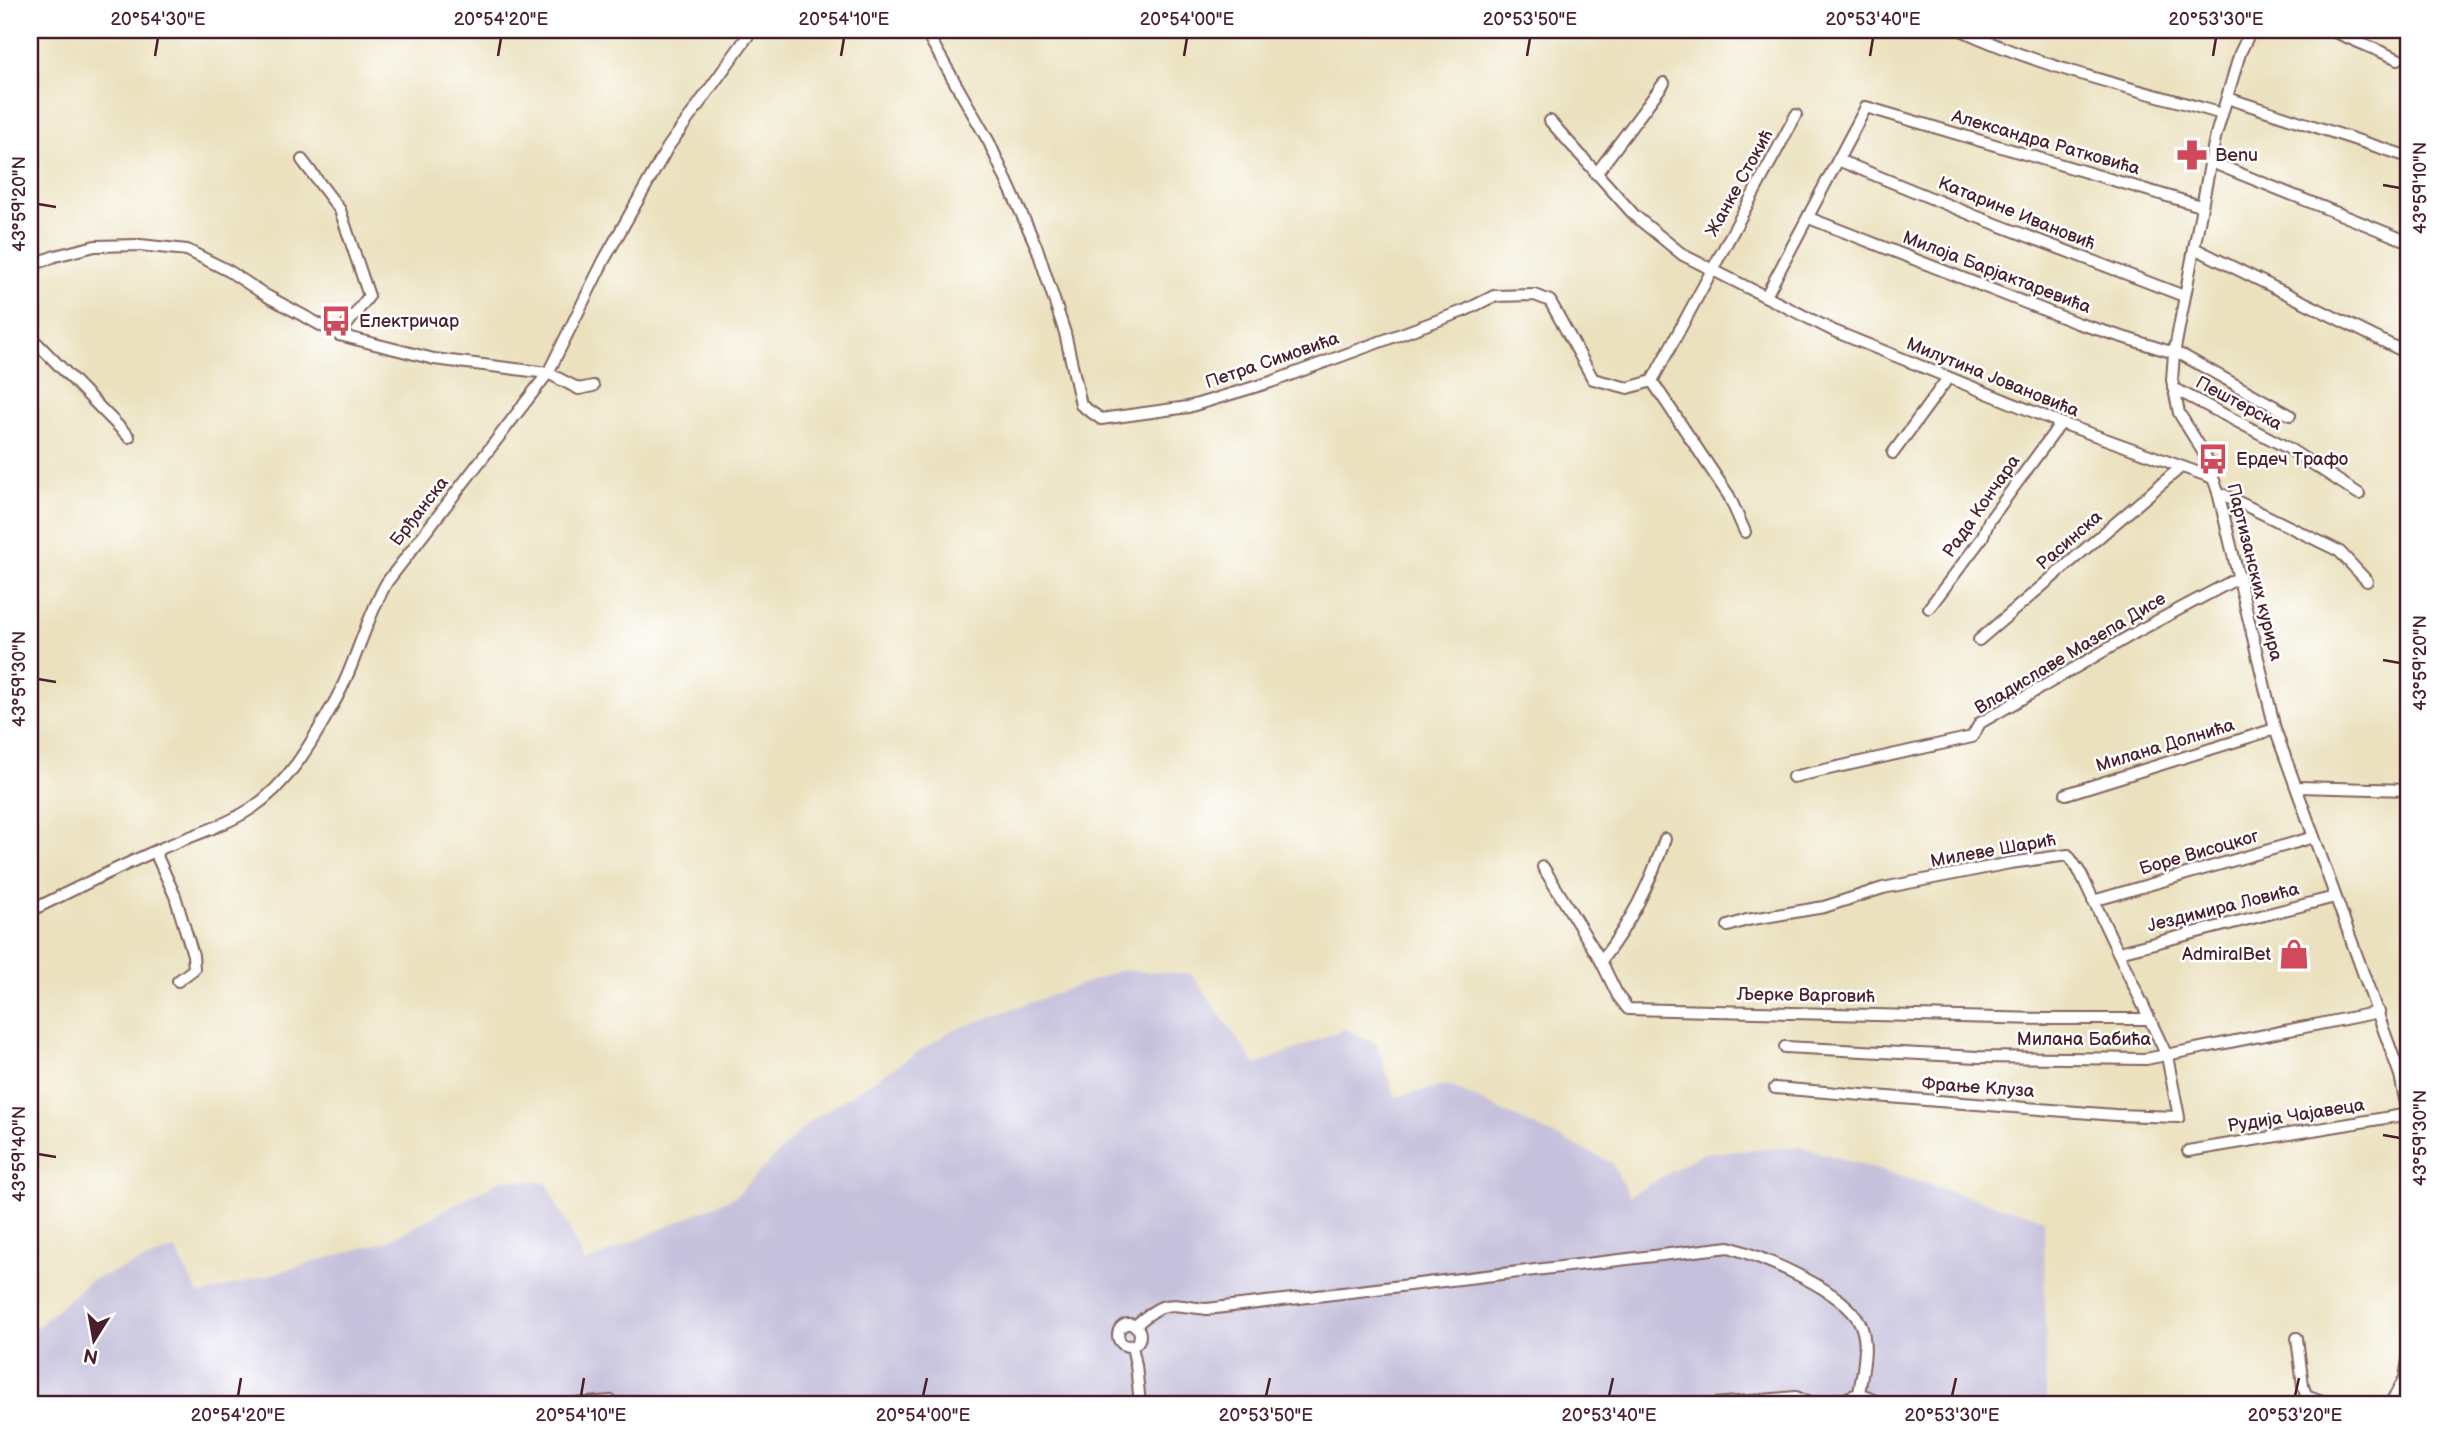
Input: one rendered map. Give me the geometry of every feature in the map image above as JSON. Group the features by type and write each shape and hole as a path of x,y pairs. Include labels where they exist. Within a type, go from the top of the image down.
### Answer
{"street":[{"name":"Брђанска","path":"30,911 233,818 252,808 283,779 303,753 335,701 373,606 387,582 548,373 604,260 668,147 752,30"},
{"name":"Петра Симовића","path":"925,30 989,142 1037,248 1065,333 1081,405 1101,419 1188,407 1271,382 1466,310 1494,296 1535,295 1550,301 1593,379 1628,388 1652,381"},
{"path":"1961,30 2018,54 2074,73 2222,114"},
{"name":"Партизанских курира","path":"2251,30 2240,53 2222,114 2201,206 2174,354 2173,388 2179,413 2205,455 2218,492 2275,729 2379,1012 2400,1075 2409,1116"},
{"path":"2330,30 2398,59"},
{"path":"1596,174 1664,83"},
{"path":"2227,98 2409,157"},
{"name":"Александра Ратковића","path":"1838,159 1866,107 2201,206"},
{"name":"Жанке Стокић","path":"1652,381 1796,115"},
{"name":"Милутина Јовановића","path":"1550,121 1635,216 1684,255 1834,331 2061,423 2213,478"},
{"path":"1766,296 1838,159"},
{"name":"Катарине Ивановић","path":"1838,159 1999,226 2184,296"},
{"path":"302,160 340,209 369,296 340,335"},
{"path":"2211,162 2409,242"},
{"name":"Милоја Барјактаревића","path":"1809,218 2077,323 2184,356 2290,415"},
{"path":"30,266 55,256 95,246 140,245 187,250 340,335 434,359 548,373 579,389 593,386"},
{"path":"2194,248 2409,354"},
{"path":"30,336 129,437"},
{"path":"1893,453 1948,378"},
{"path":"1652,381 1729,496 1745,532"},
{"name":"Пештерска","path":"2173,388 2288,449 2359,494"},
{"name":"Рада Кончара","path":"1929,608 1982,538 1989,521 2061,423"},
{"name":"Расинска","path":"1979,640 2181,467"},
{"path":"2218,492 2339,551 2367,581"},
{"name":"Владиславе Мазепа Дисе","path":"1793,777 1972,737 1980,723 2140,630 2240,576"},
{"name":"Милана Долнића","path":"2066,794 2275,729"},
{"path":"2298,787 2409,790"},
{"name":"Боре Висоцког","path":"2093,901 2314,837"},
{"path":"1601,961 1627,926 1651,879 1665,839"},
{"path":"155,852 175,896 193,956 194,970 178,981"},
{"name":"Милеве Шарић","path":"1728,926 1747,920 1824,907 1883,888 2010,863 2068,855 2081,874 2167,1056 2179,1117"},
{"name":"Љерке Варговић","path":"1543,867 1601,961 1618,996 1629,1009 2149,1019"},
{"name":"Јездимира Ловића","path":"2119,952 2335,897"},
{"name":"Милана Бабића","path":"1785,1047 1978,1057 2146,1059 2379,1012"},
{"name":"Фрање Клуза","path":"1775,1088 2103,1114 2179,1117"},
{"name":"Рудија Чајавеца","path":"2188,1151 2409,1116"},
{"path":"1135,1326 1140,1335 1138,1342 1132,1346 1122,1344 1118,1334 1124,1325 1135,1326 1154,1309 1166,1305 1207,1309 1729,1247 1807,1280 1842,1300 1860,1323 1865,1349 1859,1394"},
{"path":"2297,1338 2306,1395 2330,1404"},
{"path":"1132,1346 1140,1404"},
{"path":"2390,1404 2405,1378 2409,1354"},
{"path":"1841,1404 1847,1397 1859,1394 1872,1399 1876,1404"},
{"path":"1714,1404 1796,1397 1812,1404"},
{"path":"575,1404 611,1401 611,1404"}],"shaded area":[{"path":"1121,970 1191,974 1256,1065 1345,1029 1377,1044 1395,1097 1448,1085 1612,1163 1629,1196 1703,1153 1802,1147 2044,1219 2046,1404 30,1404 30,1333 91,1280 175,1249 199,1295 387,1241 503,1179 547,1183 585,1263 736,1196 809,1122 951,1031"}],"place":[{"name":"Benu","path":"2192,155"},
{"name":"Електричар","path":"336,321"},
{"name":"Ердеч Трафо","path":"2213,459"},
{"name":"AdmiralBet","path":"2294,954"}]}
